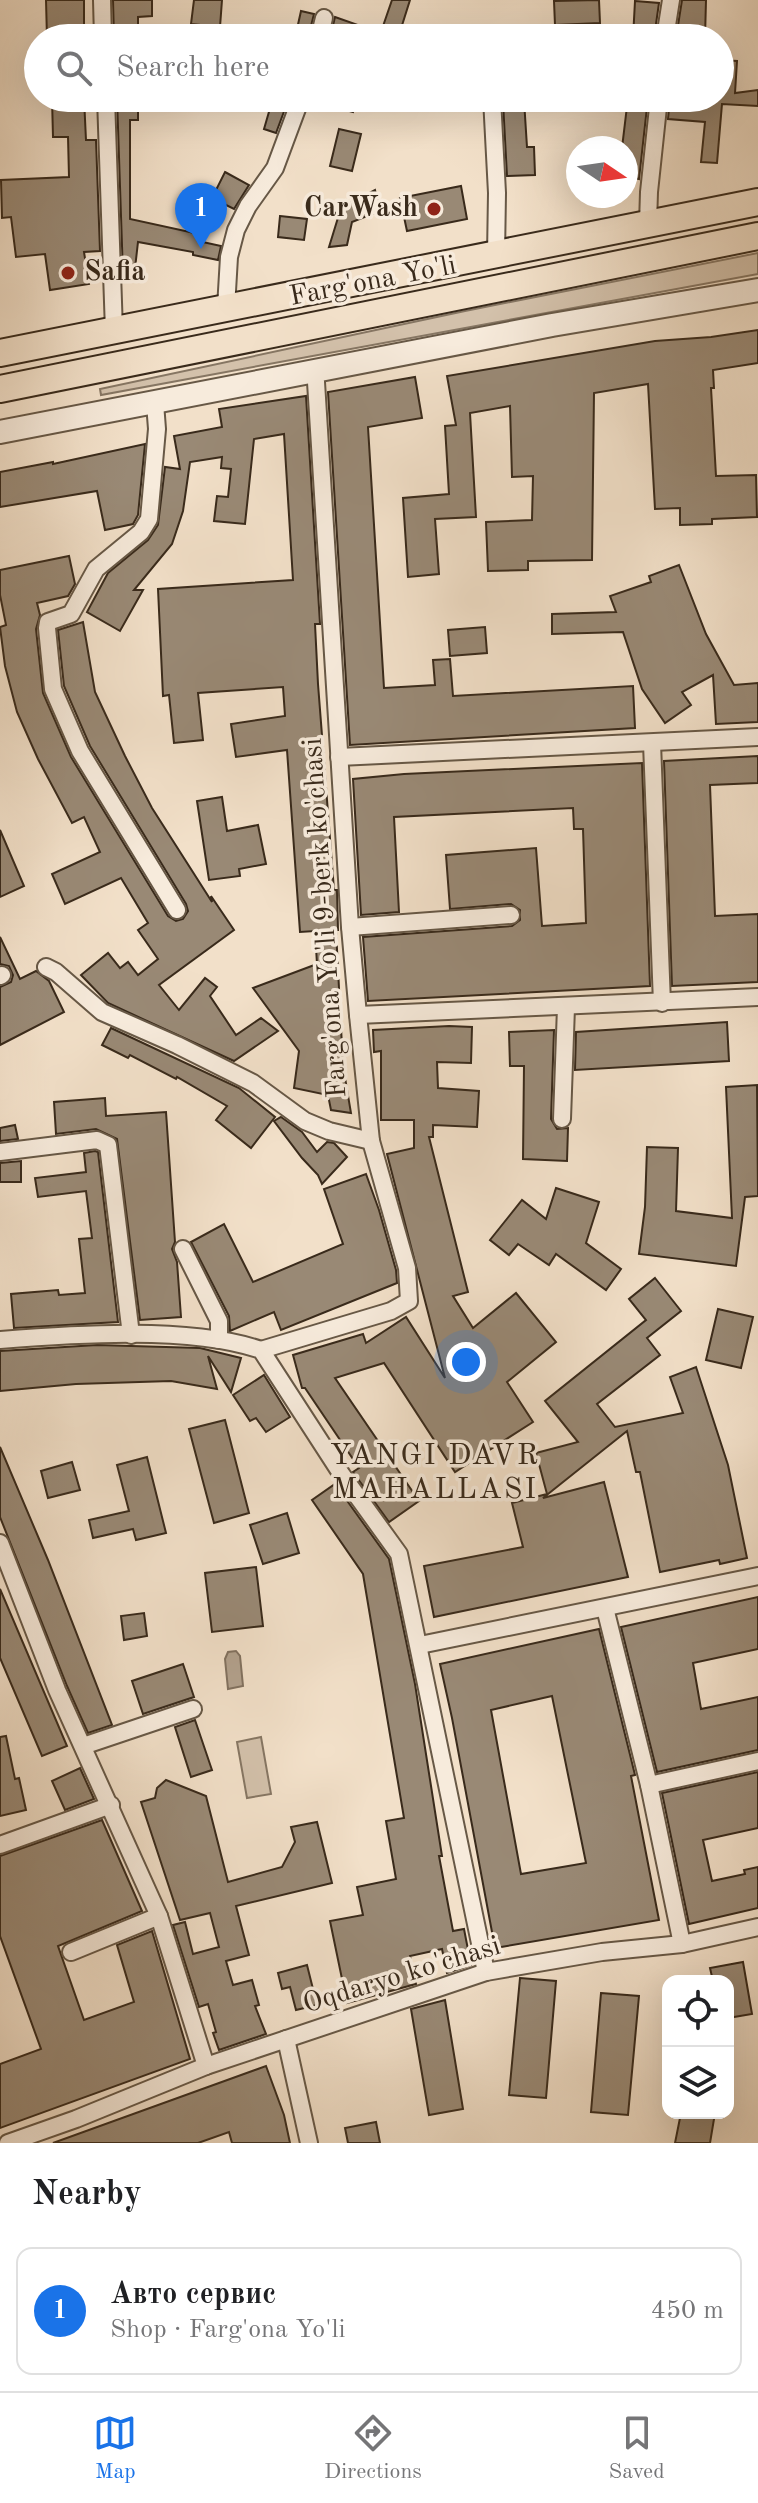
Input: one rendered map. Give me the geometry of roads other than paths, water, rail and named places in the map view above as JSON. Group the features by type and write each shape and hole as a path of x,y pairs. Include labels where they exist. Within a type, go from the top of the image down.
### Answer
{"main road":[{"name":"Farg'ona Yo'li","path":"0,353 758,202"},
{"name":"Farg'ona Yo'li","path":"0,389 758,236"}],"street":[{"path":"102,0 103,24"},
{"path":"667,24 671,0"},
{"path":"322,24 324,18"},
{"path":"106,112 114,331"},
{"path":"226,308 229,257 236,230 248,206 275,168 296,112"},
{"path":"493,112 497,193 496,255"},
{"path":"648,224 658,112"},
{"path":"0,432 313,370 758,290"},
{"name":"Farg'ona Yo'li 9-berk ko'chasi","path":"261,1350 391,1311 409,1301 407,1268 371,1141 358,1015 313,370"},
{"path":"155,403 157,429 149,519 141,532 96,569 71,614 52,618 47,628 53,689 80,751 177,910"},
{"path":"339,757 758,737"},
{"path":"652,743 662,1003"},
{"path":"350,927 511,915"},
{"path":"46,967 102,1012 253,1083 305,1121 329,1131 371,1141"},
{"path":"358,1015 758,997"},
{"path":"562,1119 566,1007"},
{"path":"0,1152 97,1140 108,1145 131,1335"},
{"path":"183,1249 219,1321 219,1340"},
{"path":"0,1340 167,1335 238,1342 261,1350 342,1475 399,1554 486,1972"},
{"path":"0,1543 57,1690 159,1916 206,2066"},
{"path":"420,1645 758,1576"},
{"path":"605,1608 649,1785 682,1944"},
{"path":"83,1746 193,1709"},
{"path":"649,1785 758,1761"},
{"path":"0,1845 111,1805"},
{"path":"71,1952 159,1916"},
{"name":"Oqdaryo ko'chasi","path":"8,2143 206,2066 486,1972 602,1952 682,1944 758,1927"},
{"path":"286,2039 309,2143"}],"place":[{"name":"CarWash","path":"434,209"},
{"name":"Авто сервис","path":"201,249"},
{"name":"Safia","path":"68,273"}],"district":[{"name":"YANGI DAVR MAHALLASI","path":"435,1473"}]}
